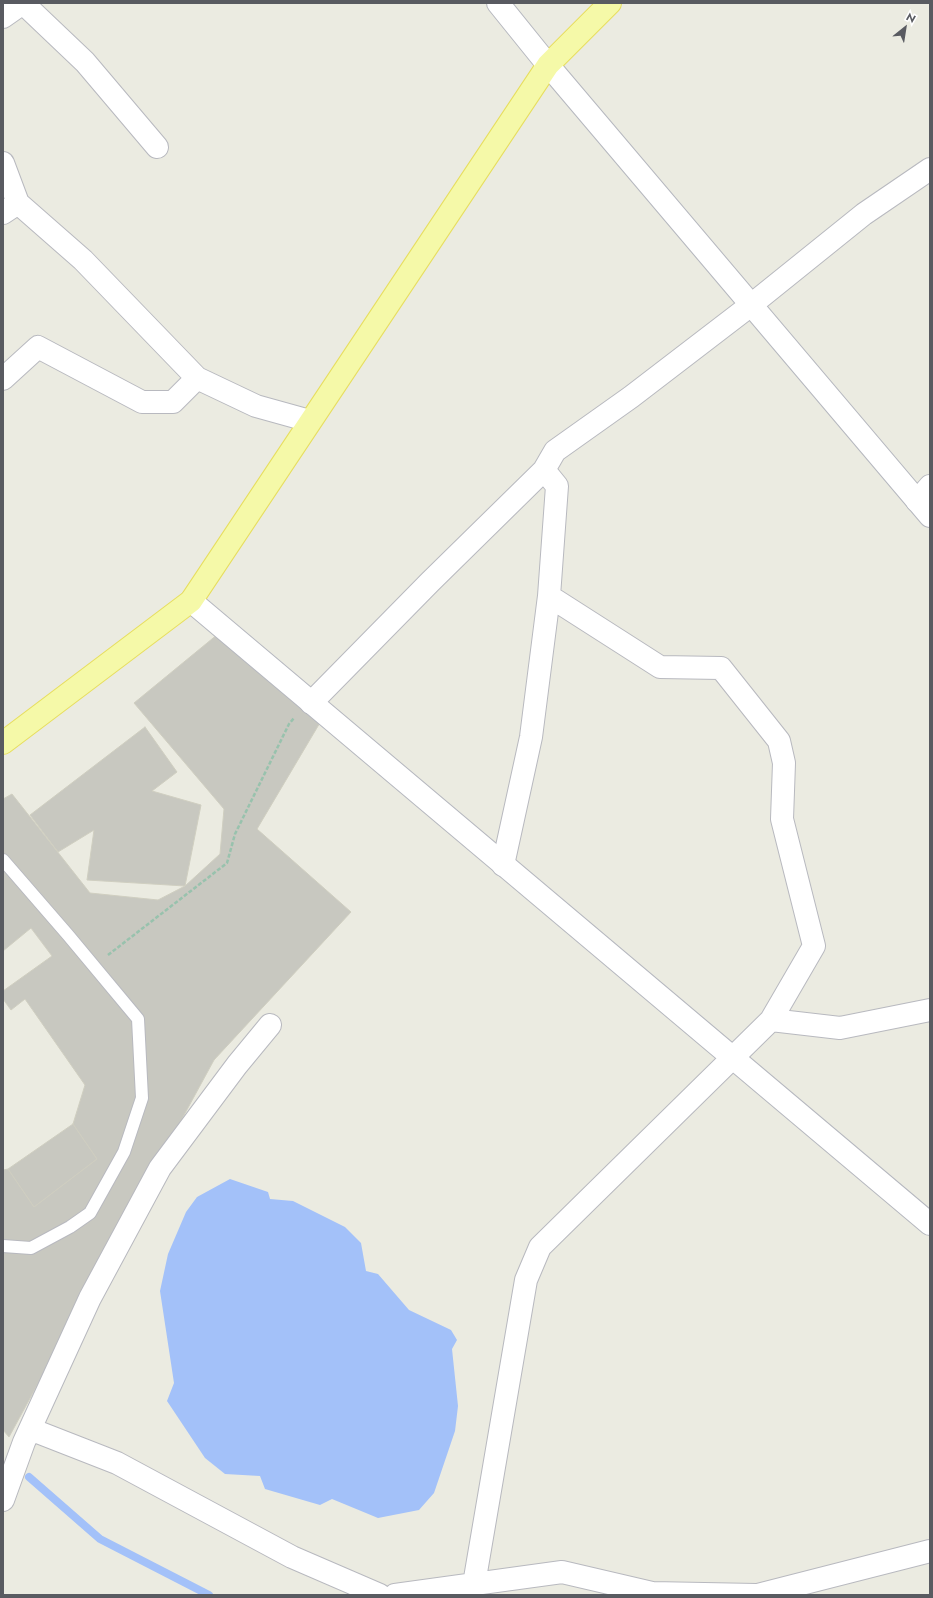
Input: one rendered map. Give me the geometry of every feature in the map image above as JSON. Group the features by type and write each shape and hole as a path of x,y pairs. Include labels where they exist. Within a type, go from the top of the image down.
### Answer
{"main road":[{"path":"3,743 191,601 548,65 610,3"}],"street":[{"path":"3,17 23,3 85,62 157,147"},
{"path":"498,3 548,65 751,305 926,501"},
{"path":"3,163 11,208 83,260 197,378 256,406 310,421"},
{"path":"311,702 544,470 555,451 631,397 751,305 864,214 930,169"},
{"path":"3,379 38,347 142,402 173,402 197,378"},
{"path":"503,865 531,737 549,596 557,486 544,470"},
{"path":"474,1584 526,1280 540,1247 771,1020 814,946 782,819 784,763 779,741 721,668 660,667 549,596"},
{"path":"191,601 930,1224"},
{"path":"771,1020 840,1028 930,1010"},
{"path":"3,1500 24,1442 90,1298 160,1168 237,1065 270,1025"},
{"path":"30,1429 117,1463 292,1557 380,1595"},
{"path":"396,1595 562,1572 652,1593 757,1595 930,1551"}],"lane":[{"path":"3,860 138,1019 142,1098 124,1152 90,1213 70,1227 31,1248 3,1246"}],"path":[{"path":"94,966 227,863 235,834 288,724 311,702"}],"water":[{"path":"230,1179 268,1192 270,1199 293,1201 345,1227 361,1243 366,1271 378,1274 409,1310 451,1330 457,1340 452,1349 458,1406 455,1431 434,1493 419,1510 378,1518 332,1499 320,1505 265,1489 260,1476 225,1474 205,1458 167,1401 174,1383 160,1291 168,1254 186,1212 197,1197"}],"building":[{"path":"218,634 321,721 257,829 351,912 214,1060 9,1437 3,1430 3,799 12,794 90,893 158,900 185,886 220,854 224,809 134,703"},
{"path":"145,727 177,772 152,791 201,805 185,886 87,880 94,830 58,852 30,815"},
{"path":"31,928 52,956 3,991 3,951"},
{"path":"3,999 11,1010 25,999 85,1085 73,1124 97,1159 34,1207 8,1169 3,1170"},
{"path":"73,1124 97,1159 34,1207 8,1169"}],"waterway":[{"path":"29,1477 100,1539 209,1595"}]}
